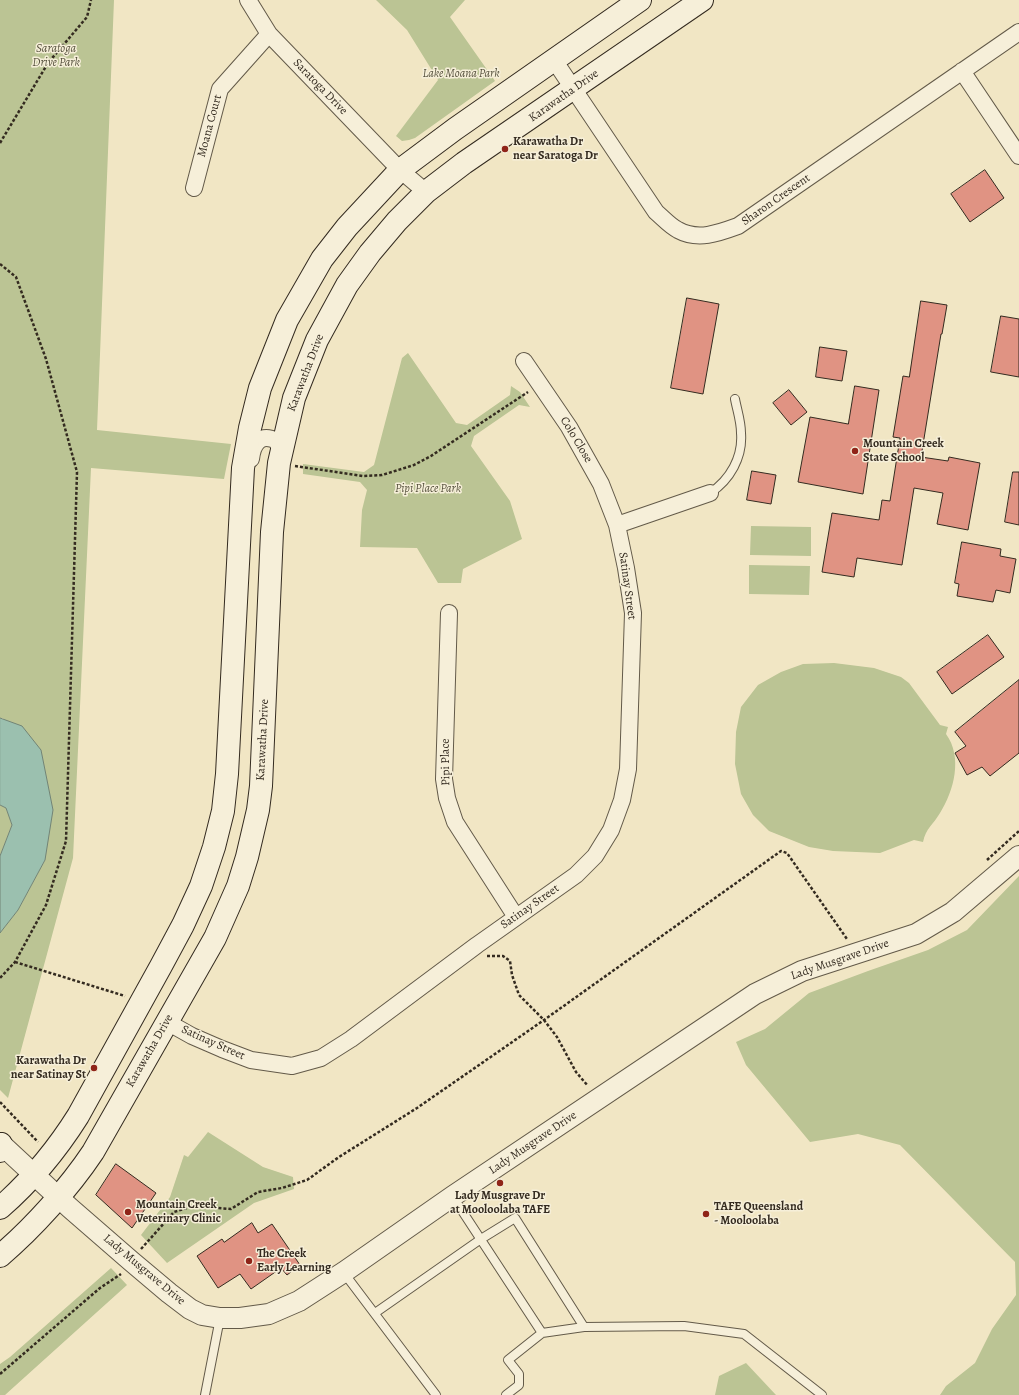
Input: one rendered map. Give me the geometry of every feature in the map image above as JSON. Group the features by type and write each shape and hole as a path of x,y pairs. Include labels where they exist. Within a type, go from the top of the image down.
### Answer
{"main road":[{"path":"0,1208 34,1175 64,1138 78,1116 183,925 201,886 214,847 223,811 228,759 243,468 250,428 260,388 287,320 322,259 347,227 400,170 455,129 640,0"},
{"name":"Karawatha Drive","path":"0,1256 21,1237 58,1196 83,1167 93,1152 215,938 238,886 247,857 258,810 262,761 272,532 294,398 317,340 347,285 374,248 397,221 426,192 464,163 702,0"}],"street":[{"name":"Saratoga Drive","path":"248,0 269,34 400,170"},
{"name":"Sharon Crescent","path":"554,60 656,212 677,230 696,236 713,235 738,226 1019,32"},
{"name":"Moana Court","path":"194,188 220,89 269,34"},
{"path":"962,71 1019,156"},
{"path":"400,170 426,192"},
{"name":"Colo Close","path":"524,361 569,427 601,484 617,524"},
{"path":"240,509 248,488 254,446 259,440 264,438 277,441 285,459"},
{"path":"617,524 710,493"},
{"name":"Satinay Street","path":"167,1022 216,1047 251,1060 292,1066 321,1058 351,1040 477,945 576,874 595,856 611,830 622,800 628,769 633,613 617,524"},
{"name":"Pipi Place","path":"449,613 444,779 447,798 455,822 516,917"},
{"name":"Lady Musgrave Drive","path":"0,1146 131,1261 190,1309 202,1315 220,1318 240,1318 269,1314 299,1301 344,1272 453,1196 755,994 802,971 916,934 952,912 1019,856"}],"lane":[{"path":"710,493 729,475 740,448 741,432 735,399"},
{"path":"453,1196 542,1333"},
{"path":"374,1313 481,1239 515,1218 584,1326"},
{"path":"344,1272 436,1395"},
{"path":"205,1395 220,1318"},
{"path":"506,1395 519,1385 519,1374 508,1360 542,1333 584,1326 684,1326 744,1334 822,1395"}],"path":[{"path":"0,143 48,63 87,17 91,0"},
{"path":"0,264 16,277 46,358 77,472 71,717 66,841 46,905 15,962 0,978"},
{"path":"285,459 363,476 382,475 414,465 431,456 540,384"},
{"path":"986,861 1019,831"},
{"path":"0,1374 100,1288 121,1274 174,1212 193,1206 231,1209 258,1192 282,1188 307,1180 339,1157 417,1108 544,1020 781,851 787,853 847,940"},
{"path":"477,945 485,956 503,956 510,961 512,975 519,995 544,1020 557,1037 576,1072 599,1098"},
{"path":"15,962 141,1001"}],"green space":[{"name":"Saratoga Drive Park","path":"0,0 114,0 97,430 231,444 224,479 91,468 73,858 8,1098 0,1090 0,933 18,910 45,860 3,718 0,718"},
{"name":"Lake Moana Park","path":"376,0 465,0 450,17 495,81 415,138 402,141 396,136 438,80 407,30"},
{"name":"Pipi Place Park","path":"408,353 456,423 467,425 510,395 511,386 520,392 530,407 519,405 474,436 471,446 510,501 522,539 463,569 461,583 438,583 417,548 360,547 362,510 367,490 360,482 303,474 303,464 364,472 374,465 402,358"},
{"path":"751,526 811,527 811,556 750,555"},
{"path":"749,565 810,566 809,595 749,594"},
{"path":"834,663 874,668 901,677 909,683 940,725 948,727 946,734 951,743 955,763 953,784 945,804 928,830 923,842 914,840 880,853 833,851 809,847 769,831 753,815 741,794 735,764 736,732 741,707 758,685 781,672 803,664"},
{"path":"0,805 6,808 12,825 0,856"},
{"path":"1019,876 1019,1395 940,1395 946,1386 975,1363 992,1329 1016,1295 1015,1262 900,1145 858,1134 810,1142 746,1065 736,1042 765,1029 809,993 928,950 967,930"},
{"path":"208,1132 263,1167 293,1177 294,1189 254,1203 167,1263 141,1235 170,1197 184,1155 188,1157"},
{"path":"111,1268 127,1285 5,1395 0,1395 0,1364 10,1357"},
{"path":"746,1363 776,1395 715,1395 719,1376"}],"shaded area":[{"path":"0,718 22,726 41,750 53,810 45,860 18,910 0,933 0,856 12,825 6,808 0,805"}],"building":[{"path":"985,170 1004,198 970,222 951,194"},
{"path":"687,298 719,304 703,394 671,388"},
{"path":"921,301 947,305 921,457 948,461 949,457 980,463 968,530 937,524 943,493 914,488 902,565 857,558 854,577 822,572 832,513 879,520 882,500 890,501 900,438 893,437 903,376 909,377"},
{"path":"1001,316 1019,319 1019,377 991,372"},
{"path":"820,347 847,351 842,381 816,377"},
{"path":"855,386 879,390 863,494 798,482 810,417 848,424"},
{"path":"789,390 807,412 791,425 773,403"},
{"path":"752,471 776,475 771,504 747,500"},
{"path":"1013,472 1019,472 1019,525 1005,522"},
{"path":"962,542 1001,549 1000,556 1016,559 1010,593 996,590 993,602 957,596 959,584 955,583"},
{"path":"988,635 1004,657 952,694 937,672"},
{"path":"1019,680 1019,753 990,776 982,767 967,775 955,753 966,746 955,732"},
{"name":"Mountain Creek Veterinary Clinic","path":"116,1164 156,1193 132,1228 96,1195"},
{"name":"The Creek Early Learning","path":"252,1223 258,1233 272,1224 300,1265 287,1275 281,1268 251,1289 240,1274 218,1288 197,1256 222,1239 224,1242"}],"place":[{"name":"Karawatha Dr near Saratoga Dr","path":"505,149"},
{"name":"Mountain Creek State School","path":"855,451"},
{"name":"Karawatha Dr near Satinay St","path":"94,1068"},
{"name":"Lady Musgrave Dr at Mooloolaba TAFE","path":"500,1183"},
{"name":"Mountain Creek Veterinary Clinic","path":"128,1212"},
{"name":"TAFE Queensland - Mooloolaba","path":"706,1214"},
{"name":"The Creek Early Learning","path":"249,1261"}]}
